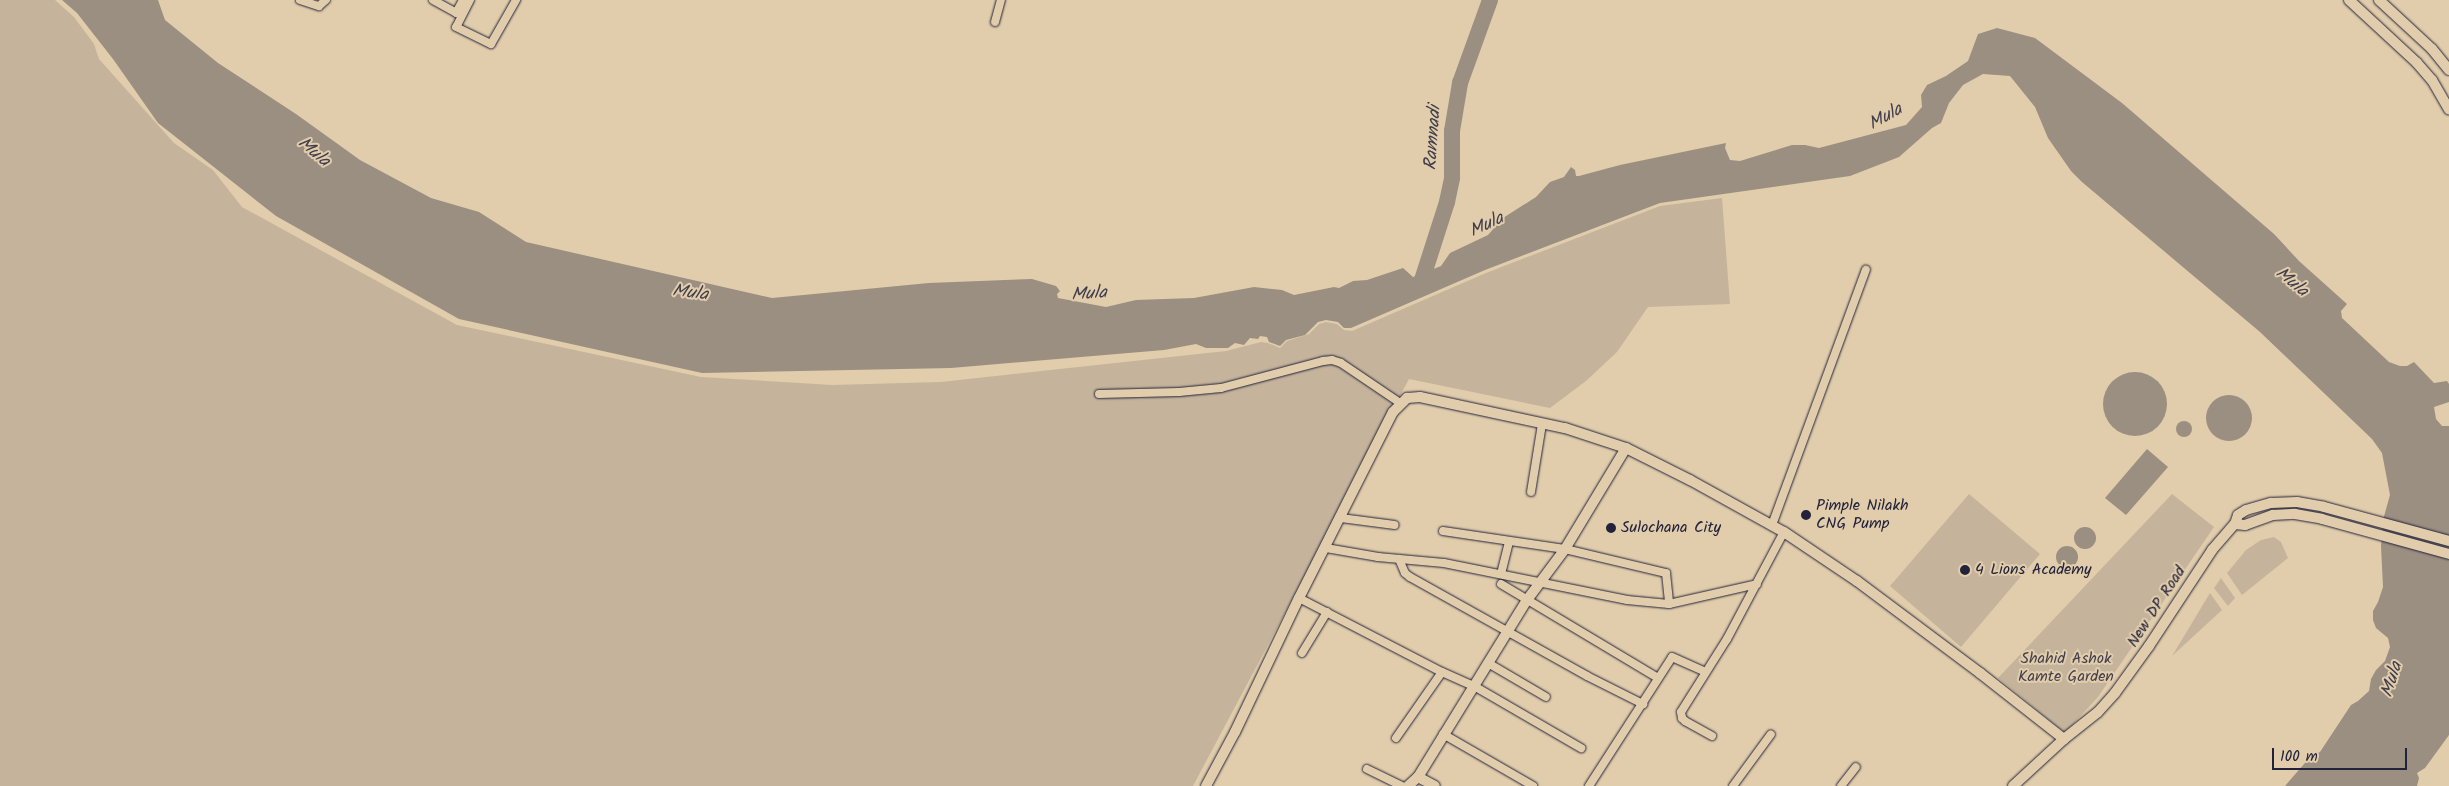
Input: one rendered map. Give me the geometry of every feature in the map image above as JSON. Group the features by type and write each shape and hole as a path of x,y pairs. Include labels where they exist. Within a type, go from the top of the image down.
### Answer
{"street":[{"path":"300,0 319,6 326,0"},
{"path":"433,0 456,13 463,0"},
{"path":"470,0 456,27 491,44 516,0"},
{"path":"995,22 1001,0"},
{"path":"2349,0 2417,63 2432,80 2449,109"},
{"path":"2379,0 2447,63"},
{"path":"1772,525 1866,270"},
{"path":"1099,394 1179,392 1221,388 1332,360 1341,363 1400,403"},
{"path":"1206,786 1235,732 1299,598 1394,412 1400,403 1407,398 1420,398 1565,428 1626,448 1690,480 1784,532 1922,629 2064,739"},
{"path":"1530,492 1542,424"},
{"path":"1408,786 1418,777 1527,600 1565,550 1626,448"},
{"name":"New DP Road","path":"2013,786 2064,739 2098,712 2115,693 2149,646 2212,550 2235,524 2238,515 2246,510 2271,503 2296,502 2324,507 2449,542"},
{"path":"2235,524 2245,525 2260,518 2284,514 2322,519 2449,554"},
{"path":"1341,518 1395,525"},
{"path":"1443,531 1565,550 1666,573 1669,604"},
{"path":"1712,736 1685,721 1680,716 1705,672 1727,639 1784,532"},
{"path":"1501,574 1509,541"},
{"path":"1326,548 1444,564 1541,581 1627,600 1669,604 1757,584"},
{"path":"1398,559 1405,573 1410,577 1643,704"},
{"path":"1501,584 1658,678"},
{"path":"1299,598 1442,672 1474,686 1581,748"},
{"path":"1302,652 1327,612"},
{"path":"1589,786 1672,657 1705,672"},
{"path":"1488,663 1546,697"},
{"path":"1396,738 1442,672"},
{"path":"1443,734 1533,786"},
{"path":"1733,786 1771,734"},
{"path":"1841,786 1856,767"},
{"path":"1367,769 1402,786"},
{"path":"1418,777 1435,786"}],"green space":[{"path":"0,0 55,0 74,17 94,44 99,59 174,143 213,170 242,207 457,325 701,377 832,385 941,382 1226,351 1261,342 1280,348 1287,341 1309,334 1319,324 1326,322 1337,324 1344,330 1352,331 1486,273 1660,206 1722,198 1730,304 1648,307 1617,352 1586,381 1550,408 1409,379 1193,786 0,786"},
{"name":"4 Lions Academy","path":"1969,494 2040,554 1961,647 1890,586"},
{"name":"Shahid Ashok Kamte Garden","path":"2172,494 2214,527 2098,697 2065,733 1998,678"},
{"path":"2274,537 2281,542 2288,558 2242,595 2227,573 2246,550 2261,540"},
{"path":"2221,578 2235,598 2228,606 2214,588"},
{"path":"2210,593 2222,610 2172,656"}],"water":[{"name":"Mula","path":"62,0 158,0 165,20 218,63 296,114 360,160 431,198 479,212 526,242 772,298 929,283 1032,279 1056,286 1060,291 1057,294 1058,298 1106,307 1136,300 1194,298 1254,287 1282,290 1294,295 1334,287 1339,288 1353,281 1367,280 1403,268 1413,277 1441,266 1450,253 1488,235 1503,218 1536,197 1550,182 1564,177 1571,167 1575,170 1576,176 1579,176 1620,165 1726,143 1725,148 1730,160 1740,161 1792,145 1819,148 1906,125 1922,107 1921,95 1927,85 1946,76 1968,61 1978,34 1997,28 2035,38 2122,103 2274,234 2299,261 2347,304 2341,311 2342,318 2389,362 2400,366 2407,366 2414,362 2434,383 2447,381 2449,384 2449,402 2434,407 2436,419 2442,426 2449,426 2449,735 2425,768 2417,773 2419,778 2417,786 2285,786 2311,756 2320,752 2351,705 2369,691 2371,679 2376,670 2385,661 2390,647 2388,638 2376,628 2373,620 2373,611 2383,587 2381,546 2383,520 2390,495 2382,453 2372,439 2260,332 2071,171 2048,138 2035,107 2010,76 1983,74 1963,85 1949,103 1941,123 1932,128 1899,157 1850,176 1660,203 1485,270 1351,328 1344,328 1338,322 1326,320 1318,322 1305,335 1286,340 1280,346 1269,342 1267,337 1260,336 1258,339 1250,338 1244,345 1235,343 1228,348 1206,348 1196,344 1164,350 951,368 702,373 459,319 276,216 158,123 113,59 77,13"},
{"path":"2129,372 2141,372 2158,381 2165,392 2167,404 2165,416 2158,427 2141,436 2129,436 2117,431 2108,422 2103,410 2103,398 2108,386 2117,377"},
{"path":"2224,395 2234,395 2248,405 2252,418 2248,431 2242,437 2234,441 2224,441 2210,431 2206,423 2206,413 2216,399"},
{"path":"2184,421 2192,429 2184,437 2176,429"},
{"path":"2147,449 2168,467 2126,515 2105,498"},
{"path":"2085,527 2093,530 2096,538 2093,546 2085,549 2077,546 2074,538 2077,530"},
{"path":"2067,546 2075,549 2078,557 2075,565 2067,568 2059,565 2056,557 2059,549"}],"waterway":[{"name":"Ramnadi","path":"1422,280 1447,202 1452,178 1452,131 1460,83 1490,0"}],"place":[{"name":"Pimple Nilakh CNG Pump","path":"1806,515"},
{"name":"Sulochana City","path":"1611,528"},
{"name":"4 Lions Academy","path":"1965,570"}]}
